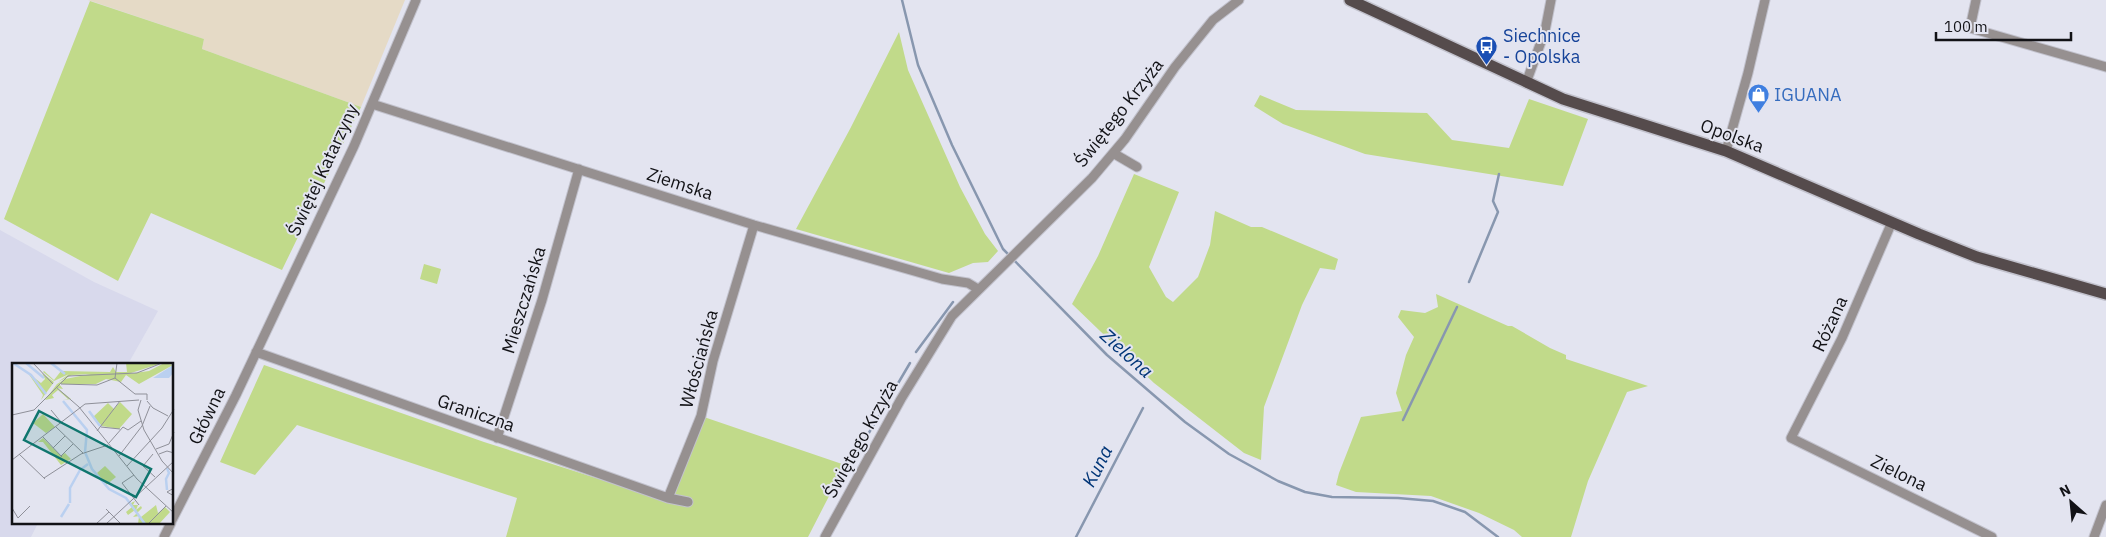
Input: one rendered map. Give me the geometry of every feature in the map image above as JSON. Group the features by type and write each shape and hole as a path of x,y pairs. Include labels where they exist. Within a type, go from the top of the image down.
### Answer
{"main road":[{"name":"Opolska","path":"1350,0 1526,83 1586,107 1726,151 1977,256 2106,294"}],"street":[{"name":"Świętej Katarzyny","path":"256,352 372,104 416,0"},
{"name":"Świętego Krzyża","path":"825,537 896,408 952,316 1092,178 1125,139 1175,67 1213,20 1239,0"},
{"path":"1526,83 1545,31 1551,0"},
{"path":"1726,151 1748,73 1765,0"},
{"path":"1976,0 1970,28 2106,67"},
{"name":"Ziemska","path":"372,104 754,225 942,279 968,283 978,289"},
{"path":"1113,153 1137,168"},
{"name":"Mieszczańska","path":"497,438 542,300 579,169"},
{"name":"Różana","path":"1791,438 1842,338 1892,222"},
{"name":"Włościańska","path":"668,498 701,416 713,361 754,225"},
{"name":"Graniczna","path":"256,352 668,498 688,502"},
{"name":"Główna","path":"174,518 256,352"},
{"name":"Zielona","path":"1791,438 1992,537"},
{"path":"2094,537 2106,505"},
{"name":"Główna","path":"164,537 171,524"}],"shaded area":[{"path":"88,0 405,0 361,107 202,49 204,39"},
{"path":"0,230 94,282 158,311 129,363 12,363 12,524 38,524 31,537 0,537"}],"green space":[{"path":"90,1 204,39 202,49 361,107 282,270 151,213 118,281 4,219"},
{"path":"899,32 908,70 960,187 985,234 998,251 988,262 973,263 949,273 796,229 850,129"},
{"path":"1260,95 1296,110 1427,113 1452,140 1509,148 1529,99 1588,119 1563,186 1365,154 1283,124 1254,106"},
{"path":"1134,174 1179,192 1149,267 1166,297 1173,302 1198,277 1210,245 1215,211 1251,227 1262,227 1338,259 1335,270 1320,268 1302,305 1264,407 1261,460 1244,453 1154,383 1072,304 1098,256"},
{"path":"424,264 441,269 437,284 420,279"},
{"path":"1436,294 1508,326 1512,326 1566,355 1566,359 1648,386 1627,392 1588,481 1571,537 1522,537 1514,530 1479,513 1431,496 1356,492 1336,485 1361,417 1402,411 1396,393 1406,355 1414,337 1398,317 1401,310 1425,313 1438,307"},
{"path":"264,365 484,442 683,506 675,493 701,416 845,465 808,537 506,537 517,498 297,425 255,475 220,462"}],"waterway":[{"name":"Zielona","path":"902,0 918,65 952,145 1003,249 1107,355 1185,422 1229,454 1278,481 1305,492 1332,497 1398,498 1433,501 1465,512 1498,537"},
{"path":"1469,282 1498,212 1493,201 1499,174"},
{"path":"916,352 953,302"},
{"path":"1403,420 1457,307"},
{"path":"847,470 910,363"},
{"name":"Kuna","path":"1076,537 1143,408"}],"place":[{"name":"Siechnice - Opolska","path":"1487,65"},
{"name":"IGUANA","path":"1758,114"}]}
